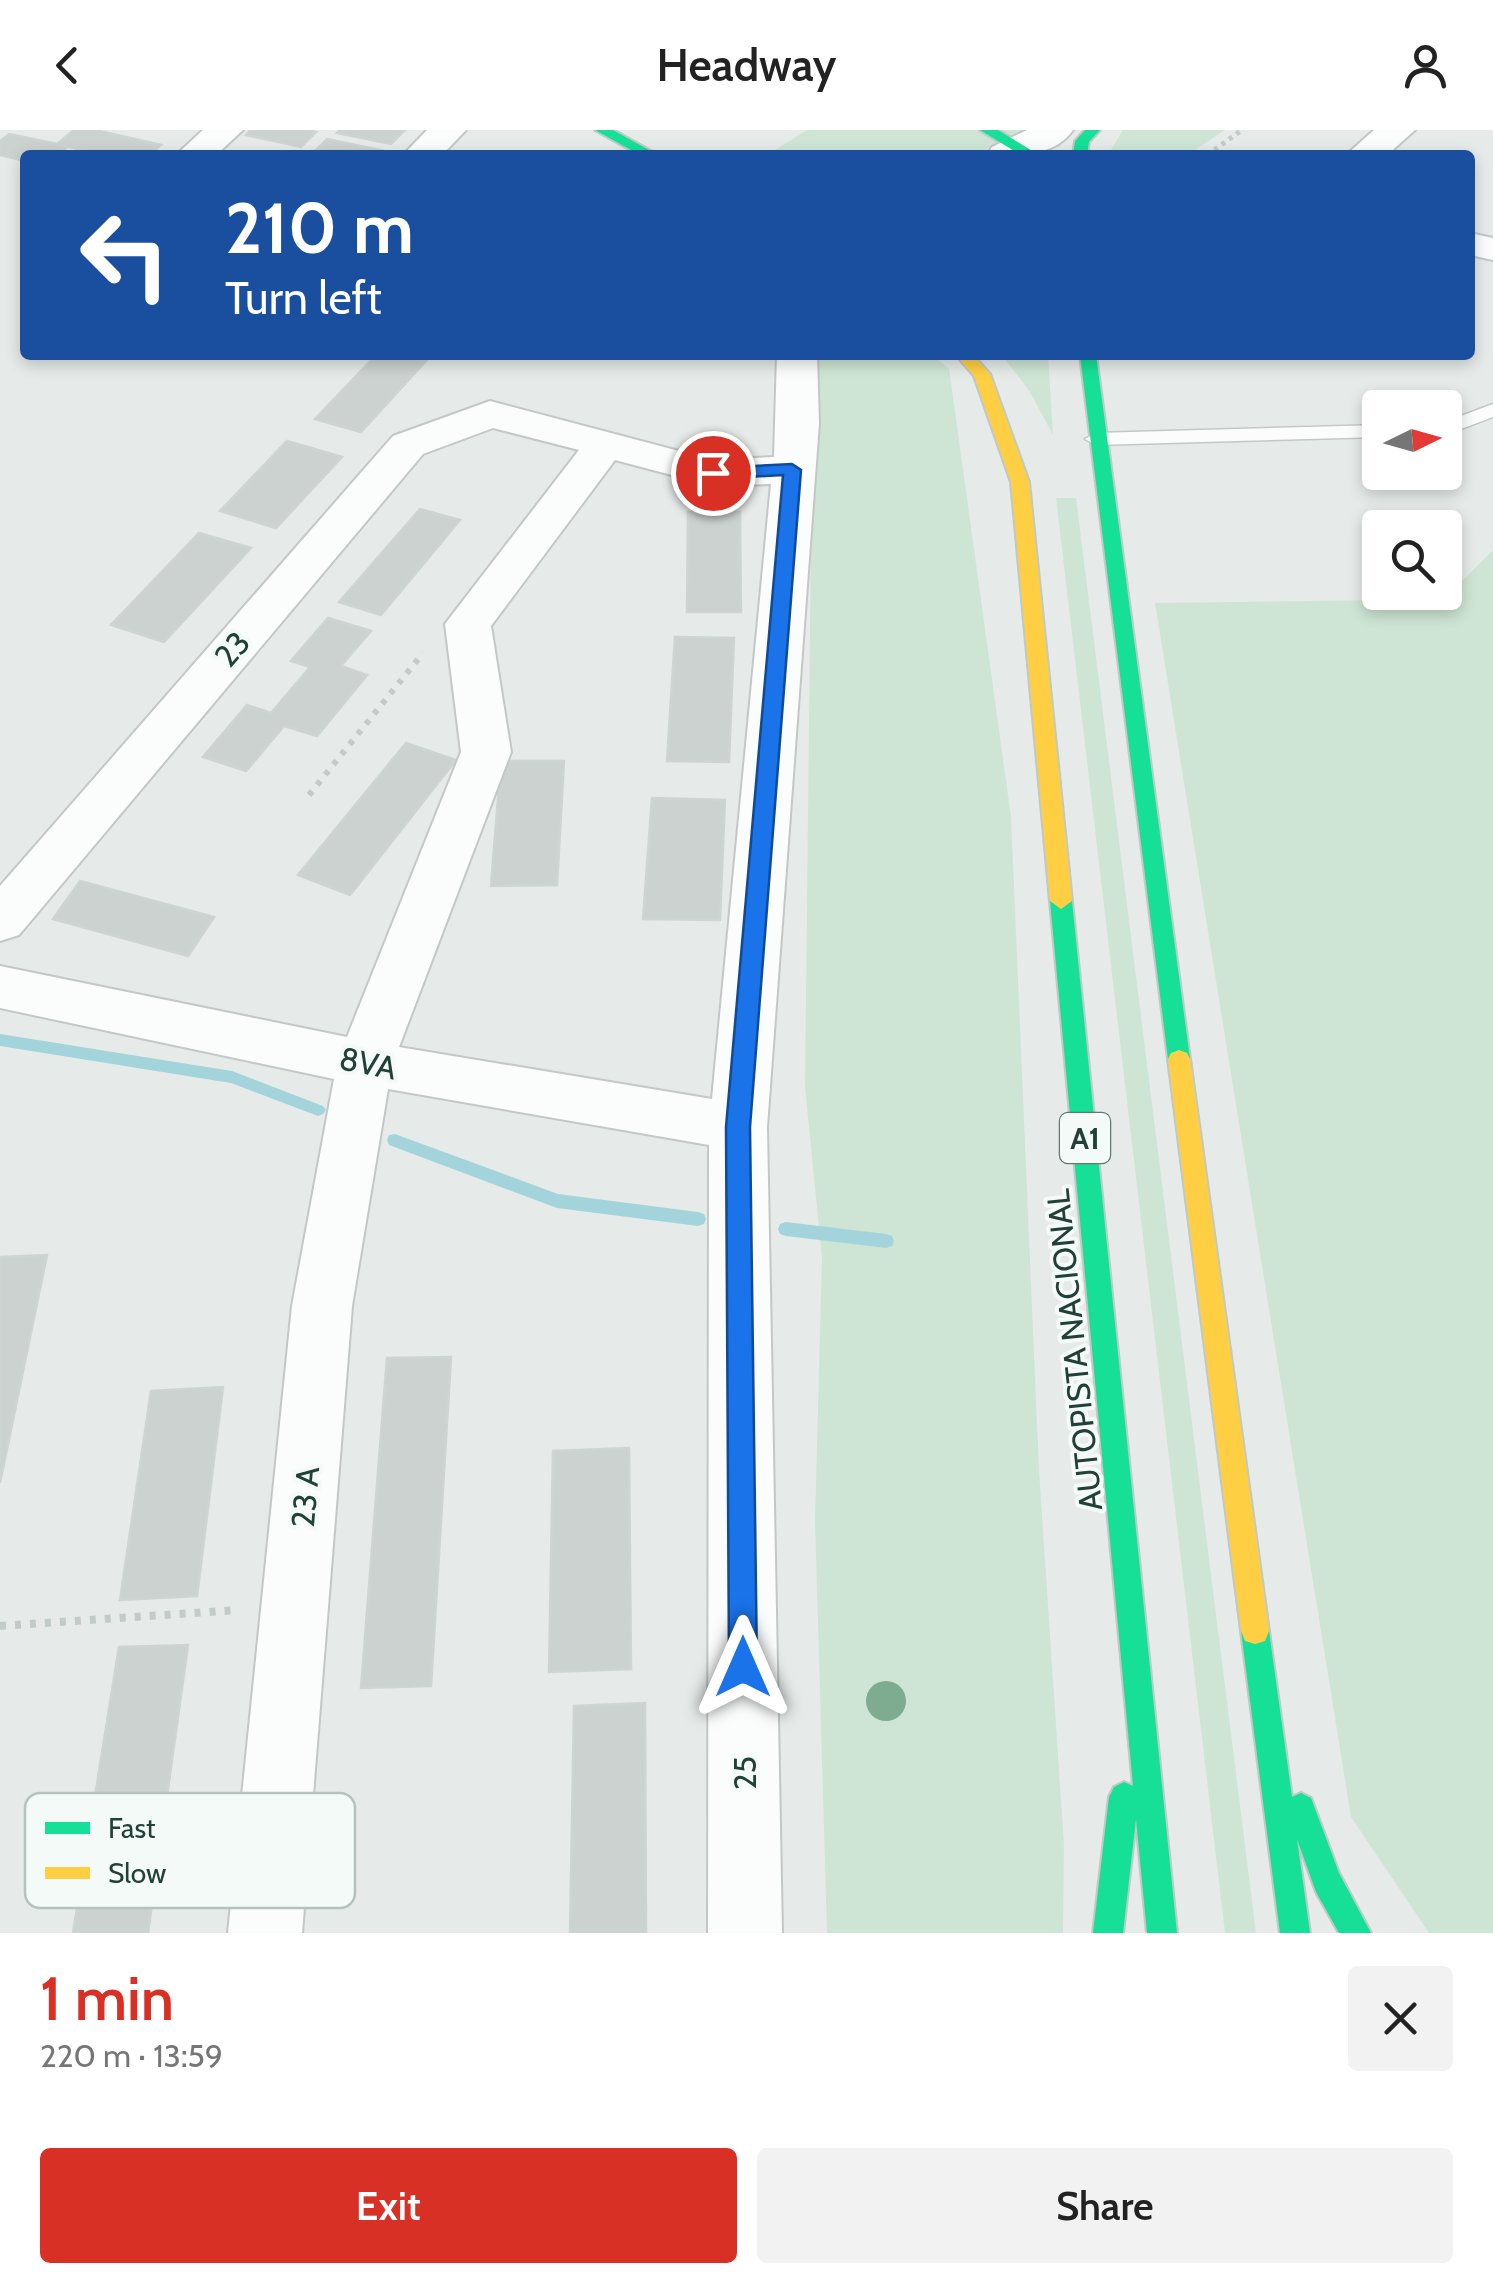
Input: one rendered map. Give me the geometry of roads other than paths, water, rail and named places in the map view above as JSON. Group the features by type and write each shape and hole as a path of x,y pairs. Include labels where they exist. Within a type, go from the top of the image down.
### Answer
{"main road":[{"path":"602,130 641,150"},
{"path":"987,130 1016,150"},
{"name":"AUTOPISTA NACIONAL","path":"969,360 982,374 1020,482 1162,1933"},
{"path":"1088,360 1295,1933"},
{"path":"1108,1933 1120,1855 1134,1629"},
{"path":"1261,1692 1327,1881 1356,1933"}],"street":[{"path":"200,150 226,130"},
{"path":"426,150 448,130"},
{"path":"1022,150 1055,130"},
{"path":"1371,150 1397,130"},
{"name":"25","path":"745,1933 738,1127 798,422 797,360"},
{"name":"23","path":"0,921 408,445 490,414 605,444"},
{"path":"605,444 713,473 792,470"},
{"name":"23 A","path":"278,1793 322,1306 365,1063 486,752 468,624 605,444"},
{"name":"8VA","path":"0,987 365,1063 738,1127"},
{"name":"23 A","path":"265,1933 267,1908"}],"lane":[{"path":"1462,422 1493,410"},
{"path":"1096,439 1362,432"}],"waterway":[{"path":"0,1040 232,1077 318,1110"},
{"path":"395,1140 557,1201 698,1219"},
{"path":"786,1229 886,1241"}]}
